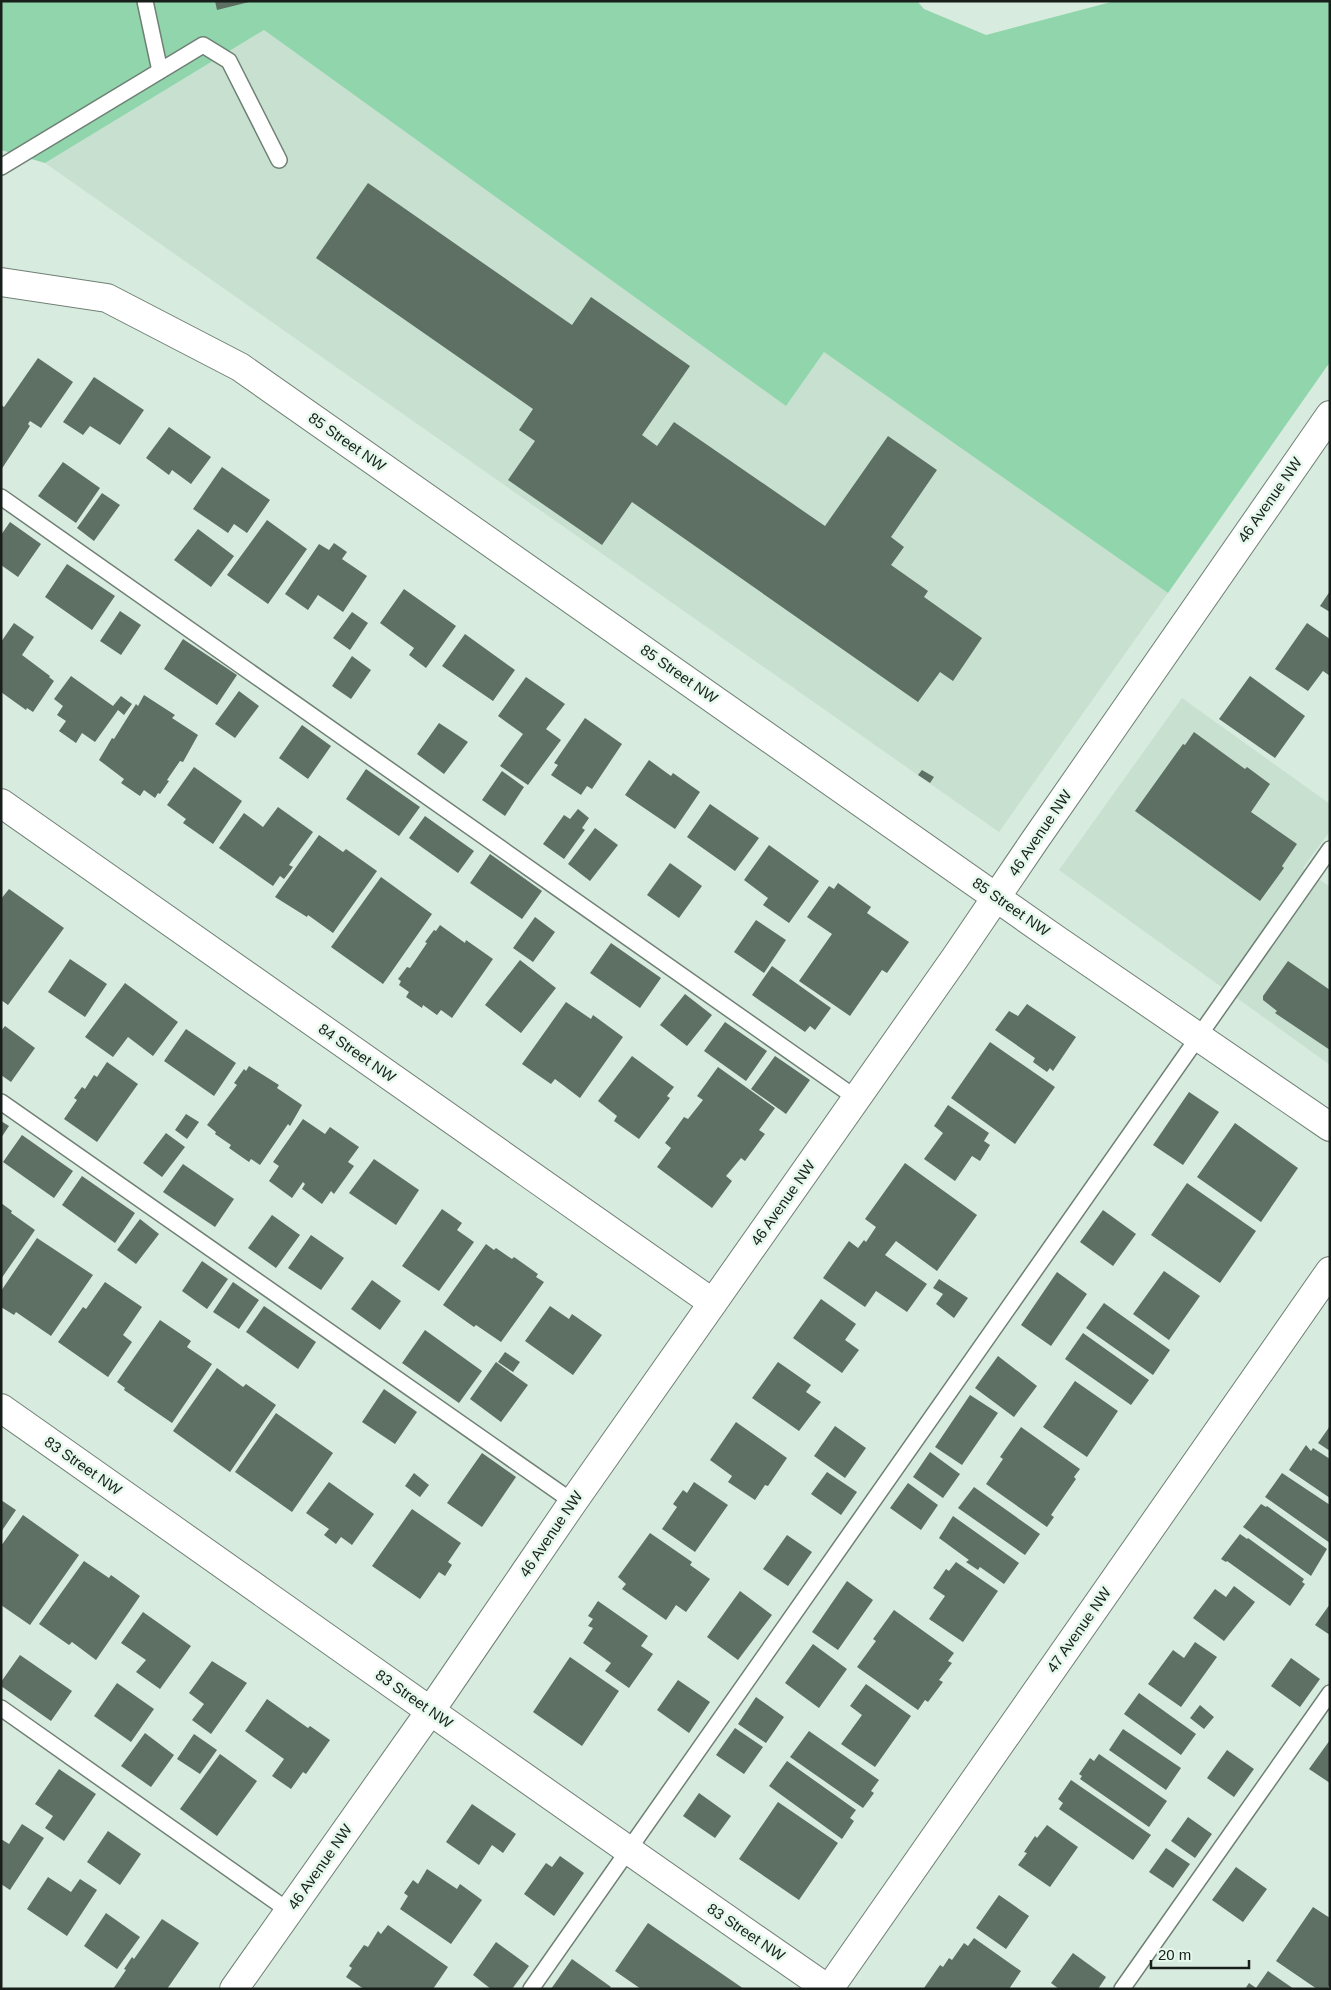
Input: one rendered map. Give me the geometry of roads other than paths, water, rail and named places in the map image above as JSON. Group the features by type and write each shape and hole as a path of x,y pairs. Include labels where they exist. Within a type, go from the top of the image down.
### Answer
{"street":[{"name":"85 Street NW","path":"1,282 107,298 240,367 997,897 1330,1127"},
{"name":"46 Avenue NW","path":"234,1989 431,1710 573,1502 997,897 1330,414"},
{"name":"84 Street NW","path":"1,803 713,1303"},
{"name":"47 Avenue NW","path":"829,1989 1330,1271"},
{"name":"83 Street NW","path":"1,1408 628,1851 829,1989"}],"lane":[{"path":"145,1 160,71"},
{"path":"1,167 203,45 229,61 279,160"},
{"path":"1,496 856,1098"},
{"path":"531,1989 1330,849"},
{"path":"1,1102 573,1502"},
{"path":"1122,1989 1330,1693"},
{"path":"1,1708 289,1911"}]}
